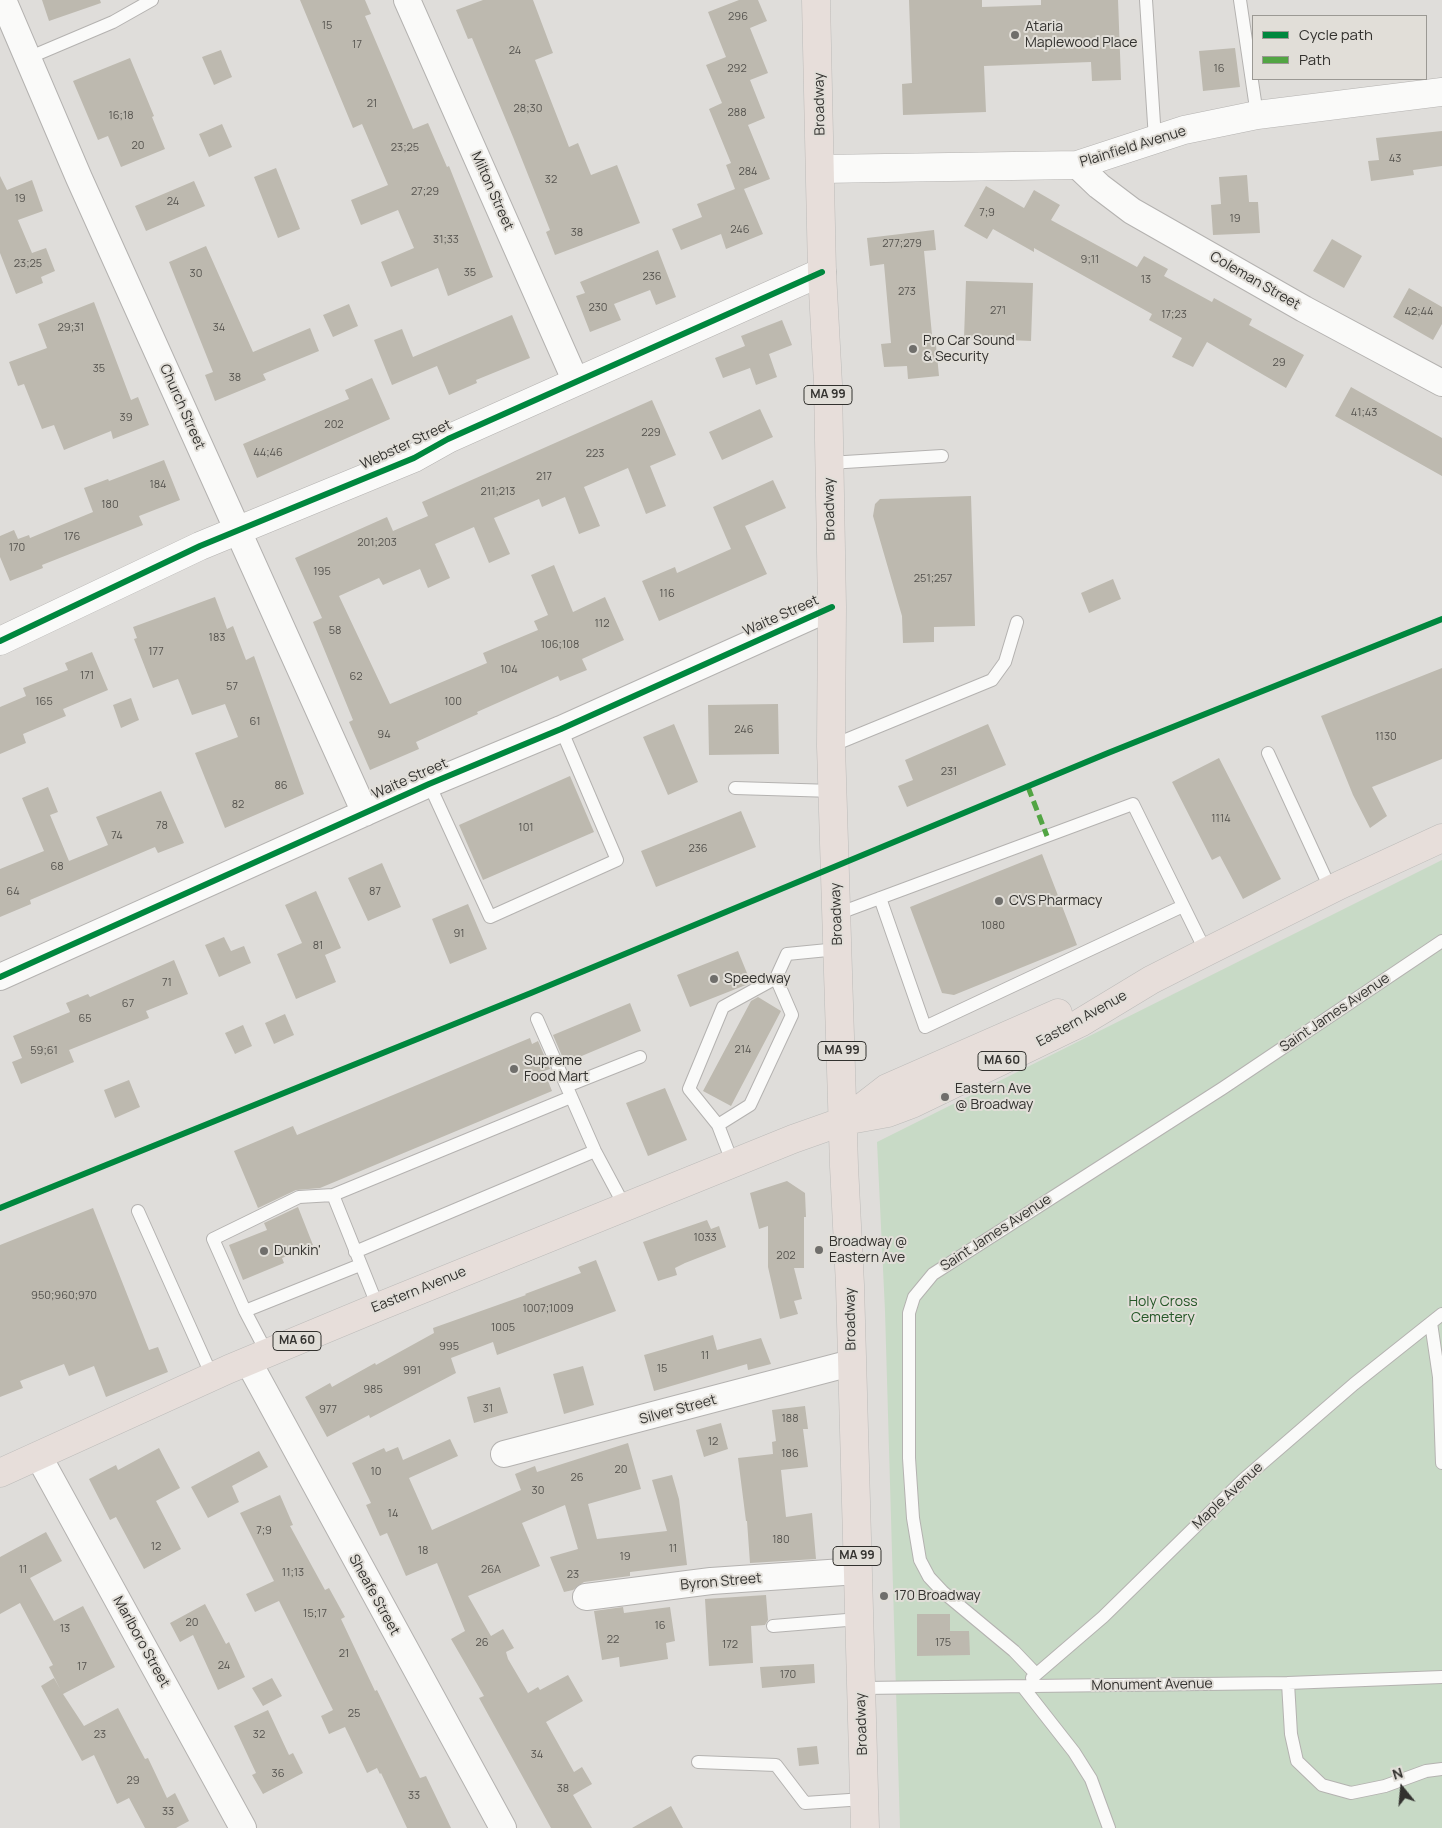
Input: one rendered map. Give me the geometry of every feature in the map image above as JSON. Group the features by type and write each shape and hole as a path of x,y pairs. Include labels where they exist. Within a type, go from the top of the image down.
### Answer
{"main road":[{"name":"Broadway","path":"816,0 832,607 831,746 852,1363 865,1828"},
{"name":"Eastern Avenue","path":"0,1473 40,1457 212,1376 257,1357 733,1164 844,1121 887,1088 1073,1006 1151,980 1331,890 1442,838"}],"street":[{"name":"Church Street","path":"3,0 83,186 365,813"},
{"name":"Milton Street","path":"408,0 576,382"},
{"name":"Plainfield Avenue","path":"821,170 1077,165 1155,139 1257,115 1442,92"},
{"name":"Coleman Street","path":"1077,165 1099,186 1132,211 1304,309 1442,383"},
{"name":"Webster Street","path":"0,641 200,546 414,458 448,439 822,272"},
{"name":"Waite Street","path":"0,977 430,784 561,728 832,607"},
{"name":"Sheafe Street","path":"257,1357 503,1828"},
{"name":"Silver Street","path":"504,1454 852,1363"},
{"name":"Marlboro Street","path":"40,1457 243,1828"},
{"name":"Byron Street","path":"586,1597 711,1581 858,1571"}],"lane":[{"path":"28,58 113,22 152,0"},
{"path":"1146,0 1155,139"},
{"path":"1240,0 1257,115"},
{"path":"829,463 942,456"},
{"path":"831,746 992,680 1005,662 1018,622"},
{"path":"430,784 490,917 617,860 561,728"},
{"path":"1268,753 1331,890"},
{"path":"735,788 833,790"},
{"path":"837,914 1132,804 1206,952"},
{"path":"880,898 925,1027 1183,906"},
{"name":"Saint James Avenue","path":"1036,1674 1014,1651 943,1592 929,1577 920,1560 913,1518 909,1458 909,1313 914,1296 933,1274 1223,1088 1442,941"},
{"path":"733,1164 718,1125 689,1089 723,1007 776,978 787,954 838,949"},
{"path":"718,1125 750,1105 792,1015 776,978"},
{"path":"537,1019 595,1151 625,1208"},
{"path":"257,1357 245,1311 213,1239 300,1197 333,1195 569,1092 640,1056"},
{"path":"355,1252 595,1151"},
{"path":"333,1195 378,1307"},
{"path":"138,1211 212,1376"},
{"path":"245,1311 360,1265"},
{"name":"Maple Avenue","path":"1023,1687 1103,1617 1244,1479 1354,1384 1442,1314"},
{"path":"1431,1323 1439,1377 1442,1463"},
{"path":"773,1626 859,1619"},
{"name":"Monument Avenue","path":"861,1688 1288,1683 1442,1678"},
{"path":"1288,1683 1291,1734 1297,1761 1322,1785 1351,1792 1386,1786 1426,1771 1442,1769"},
{"path":"1023,1687 1083,1765 1097,1793 1109,1828"},
{"path":"698,1762 776,1765 804,1803 864,1799"}],"green space":[{"name":"Holy Cross Cemetery","path":"1442,860 1442,1828 900,1828 885,1311 877,1142"}],"building":[{"path":"42,0 100,0 101,3 49,21"},
{"path":"300,0 365,0 371,14 365,16 413,129 428,123 447,167 449,166 493,277 448,296 438,268 391,287 381,262 414,248 398,210 361,225 351,200 388,185 362,124 353,128"},
{"path":"483,0 533,0 553,53 535,60 569,147 578,143 591,175 617,165 640,223 555,255 546,232 550,230 513,137 472,38 468,39 456,10"},
{"path":"739,0 758,0 767,21 750,28 768,73 750,80 765,118 748,125 770,179 744,189 763,234 726,249 721,234 681,250 672,229 702,217 697,204 735,189 726,165 731,163 709,109 722,103 706,65 726,57 708,12"},
{"name":"Ataria Maplewood Place","path":"909,0 982,0 982,7 1041,5 1041,0 1118,0 1121,80 1092,81 1091,62 984,66 986,112 903,115 902,84 912,83"},
{"path":"1235,48 1240,87 1203,91 1199,51"},
{"path":"221,50 232,77 214,85 202,57"},
{"path":"130,58 154,116 152,117 165,149 121,167 108,136 98,140 73,81"},
{"path":"222,124 232,147 209,157 199,134"},
{"path":"1442,131 1442,166 1413,170 1414,175 1371,181 1368,161 1379,160 1376,138"},
{"path":"276,168 300,229 278,238 254,177"},
{"path":"1247,175 1249,202 1258,202 1260,233 1213,235 1211,205 1221,204 1219,177"},
{"path":"0,176 7,190 32,180 43,211 18,220 32,253 46,248 55,271 41,277 43,283 16,294 0,253"},
{"path":"194,181 205,206 146,231 135,206"},
{"path":"986,186 1024,208 1034,190 1060,205 1051,220 1137,267 1144,256 1168,269 1164,276 1212,302 1214,298 1252,319 1249,325 1304,355 1286,388 1207,342 1193,367 1172,357 1182,338 1149,320 1152,314 1034,248 1034,252 993,229 987,239 964,226"},
{"path":"934,230 936,250 924,251 932,335 935,335 939,376 908,379 907,366 884,367 881,344 891,343 884,264 870,266 867,238"},
{"path":"1332,239 1362,256 1344,288 1313,271"},
{"path":"206,246 253,352 310,328 319,351 263,374 266,380 215,401 205,375 213,372 169,262"},
{"path":"658,250 676,297 656,305 650,290 614,304 621,320 590,332 576,296 585,293 580,282"},
{"path":"966,281 1033,283 1031,341 964,338"},
{"path":"1409,288 1442,307 1442,324 1433,340 1393,317"},
{"path":"94,302 131,400 138,397 149,425 113,439 111,431 64,450 54,425 42,429 24,384 18,386 9,362 47,348 38,324"},
{"path":"349,304 358,326 333,337 323,315"},
{"path":"512,315 530,358 476,380 477,383 449,395 437,366 392,385 374,340 402,329 413,357"},
{"path":"782,320 792,345 769,354 777,377 756,385 750,368 723,378 715,358 745,346 741,336"},
{"path":"372,378 390,419 257,478 243,444 349,399 345,390"},
{"path":"1351,387 1442,438 1442,476 1335,416"},
{"path":"652,400 676,455 650,466 666,506 646,514 628,468 584,487 600,526 579,534 565,497 542,507 539,499 494,518 510,554 489,563 474,527 435,544 450,578 428,588 420,569 383,585 379,578 339,596 390,704 487,663 483,653 538,630 534,621 548,615 531,575 554,565 573,612 605,597 624,640 582,659 587,670 560,681 558,676 477,712 478,714 416,742 419,749 370,770 349,722 353,720 313,622 322,618 295,558 387,517 393,531 428,516 422,502"},
{"path":"760,409 773,437 722,460 709,432"},
{"path":"164,460 180,500 139,516 143,525 42,565 43,568 10,581 0,557 0,536 14,530 18,539 29,535 30,538 93,512 84,488 108,479 109,481"},
{"path":"773,480 786,508 745,526 767,574 659,621 642,581 675,567 677,573 731,549 713,507"},
{"path":"971,496 975,626 934,627 934,642 903,643 902,616 873,516 875,504 880,499"},
{"path":"1113,579 1121,599 1089,613 1081,593"},
{"path":"215,597 227,629 233,626 246,660 254,656 304,794 225,828 195,753 238,737 225,704 192,715 178,679 153,688 134,639 137,638 133,627"},
{"path":"92,652 108,690 63,709 66,716 23,734 26,743 0,754 0,707 26,696 23,688 68,670 65,663"},
{"path":"1442,668 1442,759 1372,787 1387,816 1370,828 1353,795 1321,716"},
{"path":"131,698 139,720 121,728 113,705"},
{"path":"778,704 779,754 709,755 708,705"},
{"path":"674,724 698,782 668,795 643,737"},
{"path":"988,724 1006,765 907,807 898,786 913,780 905,760"},
{"path":"1219,758 1281,879 1243,899 1220,856 1212,860 1172,782"},
{"path":"570,776 594,832 483,880 459,825"},
{"path":"48,787 58,812 50,815 69,861 108,845 96,817 161,791 184,843 158,853 155,847 30,900 31,904 0,917 0,869 44,851 22,798"},
{"path":"741,811 756,847 656,887 641,851"},
{"path":"1042,854 1077,945 954,995 942,993 910,907"},
{"path":"382,863 401,907 368,921 348,878"},
{"path":"316,891 341,948 325,955 336,982 296,999 277,954 302,943 285,905"},
{"path":"468,904 487,949 450,964 432,919"},
{"path":"224,937 231,951 244,946 251,963 219,977 205,945"},
{"name":"Speedway","path":"738,951 751,983 690,1007 677,975"},
{"path":"174,960 188,994 146,1011 149,1018 69,1050 74,1062 21,1084 12,1062 22,1058 13,1036 70,1012 66,1003 88,994 90,997"},
{"name":"Speedway","path":"758,997 781,1011 731,1106 703,1091 751,1001"},
{"path":"630,1003 641,1031 565,1063 553,1035"},
{"path":"285,1014 294,1035 274,1044 265,1023"},
{"path":"243,1025 252,1046 235,1054 225,1033"},
{"path":"530,1038 532,1044 538,1041 550,1069 544,1071 552,1091 320,1188 296,1190 258,1208 234,1151 293,1126 297,1135"},
{"path":"129,1080 140,1107 115,1118 104,1090"},
{"path":"665,1088 687,1140 648,1156 626,1103"},
{"path":"787,1181 805,1193 804,1268 794,1268 802,1299 794,1301 798,1314 780,1319 768,1267 768,1226 759,1229 750,1193"},
{"name":"Dunkin'","path":"298,1207 313,1245 282,1258 284,1263 243,1280 229,1245 267,1230 264,1223"},
{"path":"93,1208 149,1350 158,1347 168,1372 106,1397 94,1366 69,1376 64,1364 20,1381 23,1388 0,1397 0,1245"},
{"path":"707,1220 711,1229 719,1226 726,1247 675,1268 677,1275 658,1281 643,1242"},
{"path":"596,1260 616,1311 497,1355 493,1342 451,1358 456,1373 370,1418 369,1415 327,1437 305,1397 330,1383 332,1387 375,1363 376,1365 434,1333 433,1328 581,1273 578,1267"},
{"path":"713,1335 717,1350 761,1338 771,1364 748,1370 747,1364 654,1391 644,1355"},
{"path":"583,1366 594,1405 564,1414 553,1374"},
{"path":"500,1387 508,1413 474,1423 467,1397"},
{"path":"805,1406 808,1429 803,1429 808,1467 781,1470 786,1517 812,1513 816,1559 750,1563 747,1521 738,1458 773,1454 772,1442 776,1441 772,1410"},
{"path":"721,1423 728,1449 704,1457 696,1430"},
{"path":"450,1439 458,1456 409,1478 432,1530 521,1490 515,1474 535,1466 537,1472 628,1443 641,1489 588,1504 597,1539 667,1531 652,1480 672,1475 679,1499 687,1565 630,1572 630,1576 584,1582 573,1590 564,1592 550,1557 578,1549 565,1505 522,1523 540,1566 468,1596 491,1636 503,1629 514,1648 506,1652 508,1659 528,1693 538,1687 540,1690 568,1675 583,1701 546,1722 574,1772 582,1767 592,1784 573,1795 592,1828 551,1828 479,1698 484,1696 451,1639 465,1631 437,1563 406,1576 387,1533 380,1536 366,1505 371,1503 352,1463 384,1448 386,1452 398,1447 403,1460"},
{"path":"159,1448 180,1488 156,1501 181,1549 144,1569 116,1517 110,1520 89,1479 116,1465 118,1470"},
{"path":"259,1451 268,1467 232,1486 239,1502 208,1518 191,1487"},
{"path":"280,1495 293,1525 290,1526 325,1590 329,1588 345,1617 341,1619 375,1691 377,1690 420,1778 426,1776 451,1828 407,1828 381,1773 377,1768 367,1773 345,1727 329,1734 321,1716 333,1710 279,1601 255,1612 246,1594 274,1581 240,1513"},
{"path":"46,1532 62,1561 30,1578 54,1621 83,1606 115,1667 63,1694 84,1726 118,1708 145,1759 148,1758 167,1798 175,1793 189,1821 176,1828 145,1828 129,1798 117,1804 94,1755 82,1761 41,1686 54,1678 60,1689 49,1667 53,1665 20,1603 0,1614 0,1557"},
{"path":"766,1595 768,1620 765,1625 751,1626 753,1663 709,1666 705,1599"},
{"path":"205,1604 226,1644 229,1642 245,1677 218,1690 193,1635 180,1642 170,1623"},
{"path":"623,1607 624,1613 670,1607 675,1641 666,1643 668,1659 620,1667 619,1657 602,1660 594,1611"},
{"path":"917,1614 950,1614 950,1631 969,1631 970,1655 917,1656"},
{"path":"814,1664 815,1683 762,1688 760,1667"},
{"path":"272,1678 282,1696 263,1706 252,1688"},
{"path":"268,1710 289,1755 293,1753 303,1773 263,1794 252,1775 256,1773 234,1726"},
{"path":"817,1746 819,1764 799,1766 797,1748"},
{"path":"671,1806 683,1828 632,1828"}],"marked path":[{"path":"1028,787 1047,836"}],"cycle path":[{"path":"0,641 200,546 414,458 448,439 822,272"},
{"path":"0,977 429,784 561,729 832,607"},
{"path":"0,1208 531,993 1108,753 1442,619"}],"place":[{"name":"Ataria Maplewood Place","path":"1015,35"},
{"name":"Pro Car Sound & Security","path":"913,349"},
{"name":"CVS Pharmacy","path":"999,901"},
{"name":"Speedway","path":"714,979"},
{"name":"Supreme Food Mart","path":"514,1069"},
{"name":"Eastern Ave @ Broadway","path":"945,1097"},
{"name":"Broadway @ Eastern Ave","path":"819,1250"},
{"name":"Dunkin'","path":"264,1251"},
{"name":"170 Broadway","path":"884,1596"}]}
